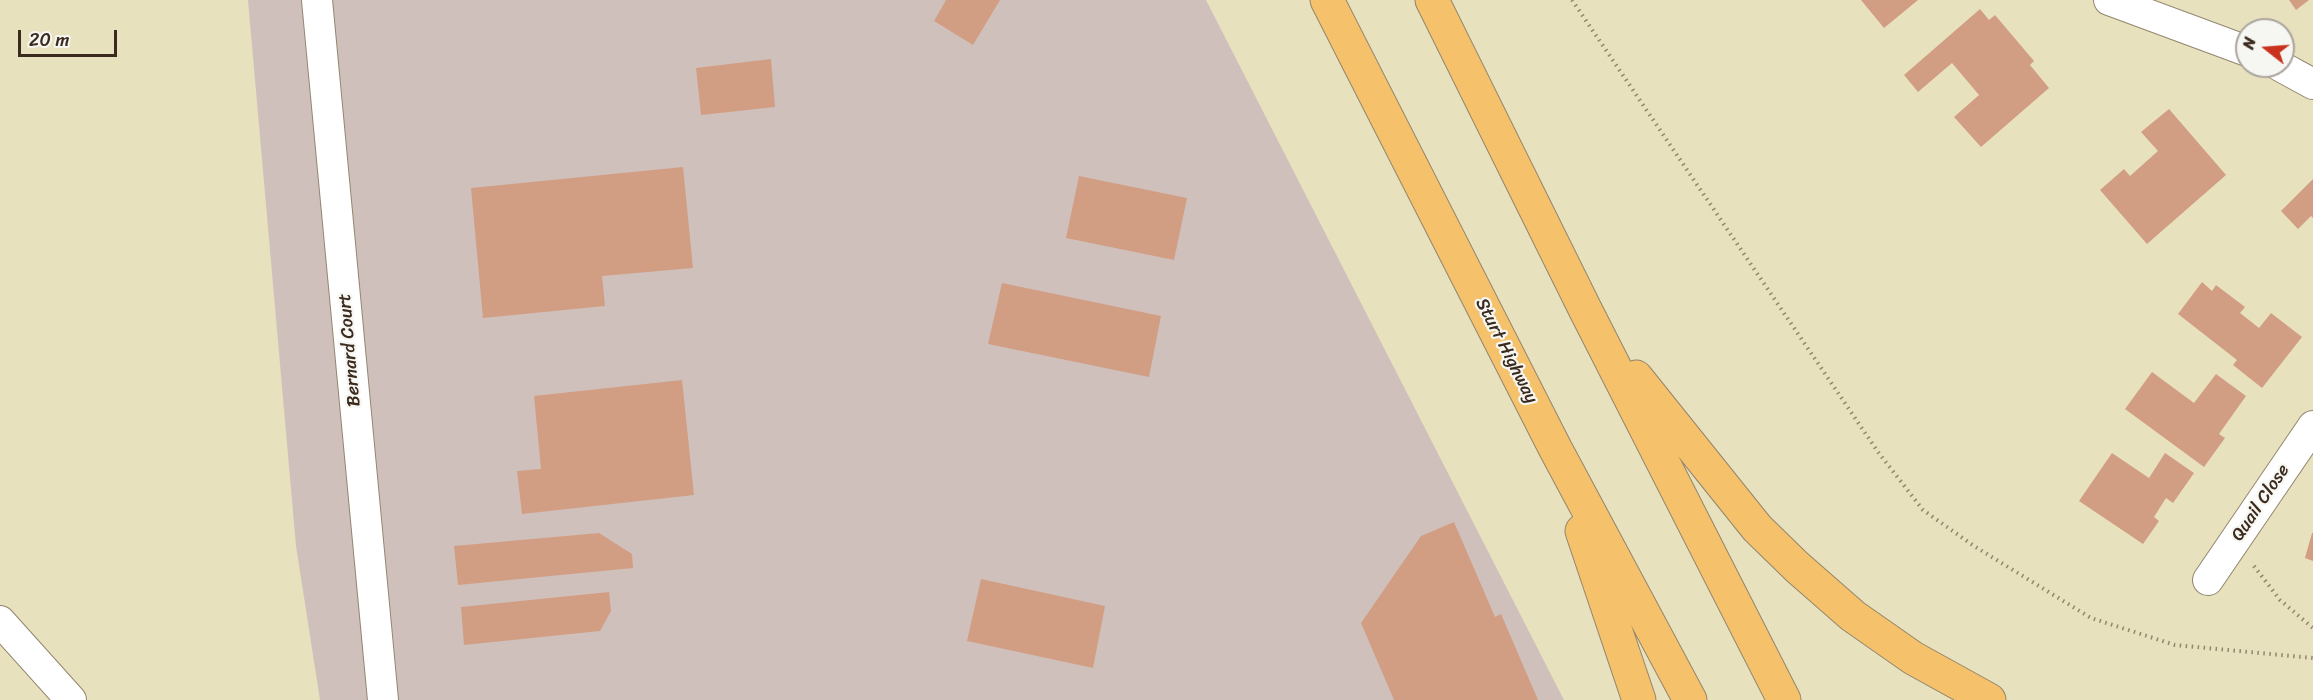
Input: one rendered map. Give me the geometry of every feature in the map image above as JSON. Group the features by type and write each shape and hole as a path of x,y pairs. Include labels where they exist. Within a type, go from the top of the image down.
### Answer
{"highway":[{"name":"Sturt Highway","path":"1327,0 1555,448 1690,700"},
{"path":"1432,0 1585,309 1785,700"},
{"path":"1585,309 1671,423 1765,536 1853,616 1913,658 1989,700"},
{"path":"1555,448 1639,700"}],"street":[{"name":"Bernard Court","path":"317,0 383,700"},
{"path":"2109,0 2235,47"},
{"path":"2295,74 2313,84"},
{"name":"Quail Close","path":"2208,580 2313,426"},
{"path":"0,621 71,700"}],"path":[{"path":"1572,0 1878,452 1923,510 1974,546 2091,618 2175,645 2313,658"},
{"path":"2232,544 2256,569 2280,600 2313,628"}],"shaded area":[{"path":"248,0 1206,0 1564,700 320,700 296,546"}],"building":[{"path":"946,0 1000,0 973,45 934,21"},
{"path":"1861,0 1918,0 1884,28"},
{"path":"2289,0 2309,0 2296,10"},
{"path":"1980,9 1989,20 1995,15 2034,61 2030,65 2049,88 1981,147 1954,117 1979,95 1952,63 1918,92 1904,75"},
{"path":"771,59 775,107 701,115 696,68"},
{"path":"2169,109 2226,175 2147,244 2100,190 2124,169 2130,176 2158,151 2141,132"},
{"path":"683,167 693,268 602,276 605,306 483,318 471,188"},
{"path":"1079,176 1187,198 1174,260 1066,238"},
{"path":"2313,179 2313,218 2311,216 2298,229 2281,211"},
{"path":"2202,282 2212,291 2216,285 2245,307 2240,313 2259,328 2271,313 2302,337 2262,388 2233,365 2237,360 2178,314"},
{"path":"1002,283 1161,316 1149,377 988,344"},
{"path":"2152,372 2194,403 2216,374 2246,396 2219,434 2225,438 2204,467 2125,409"},
{"path":"682,380 694,495 522,514 517,471 541,469 534,396"},
{"path":"2112,453 2149,478 2165,453 2194,473 2173,503 2166,498 2154,517 2159,521 2143,544 2079,501"},
{"path":"1454,522 1495,617 1501,614 1538,700 1394,700 1361,623 1421,536"},
{"path":"599,533 632,554 633,568 458,585 454,546"},
{"path":"2313,533 2313,561 2305,558"},
{"path":"981,579 1105,606 1093,668 967,641"},
{"path":"609,592 611,611 600,631 464,645 461,607"}]}
